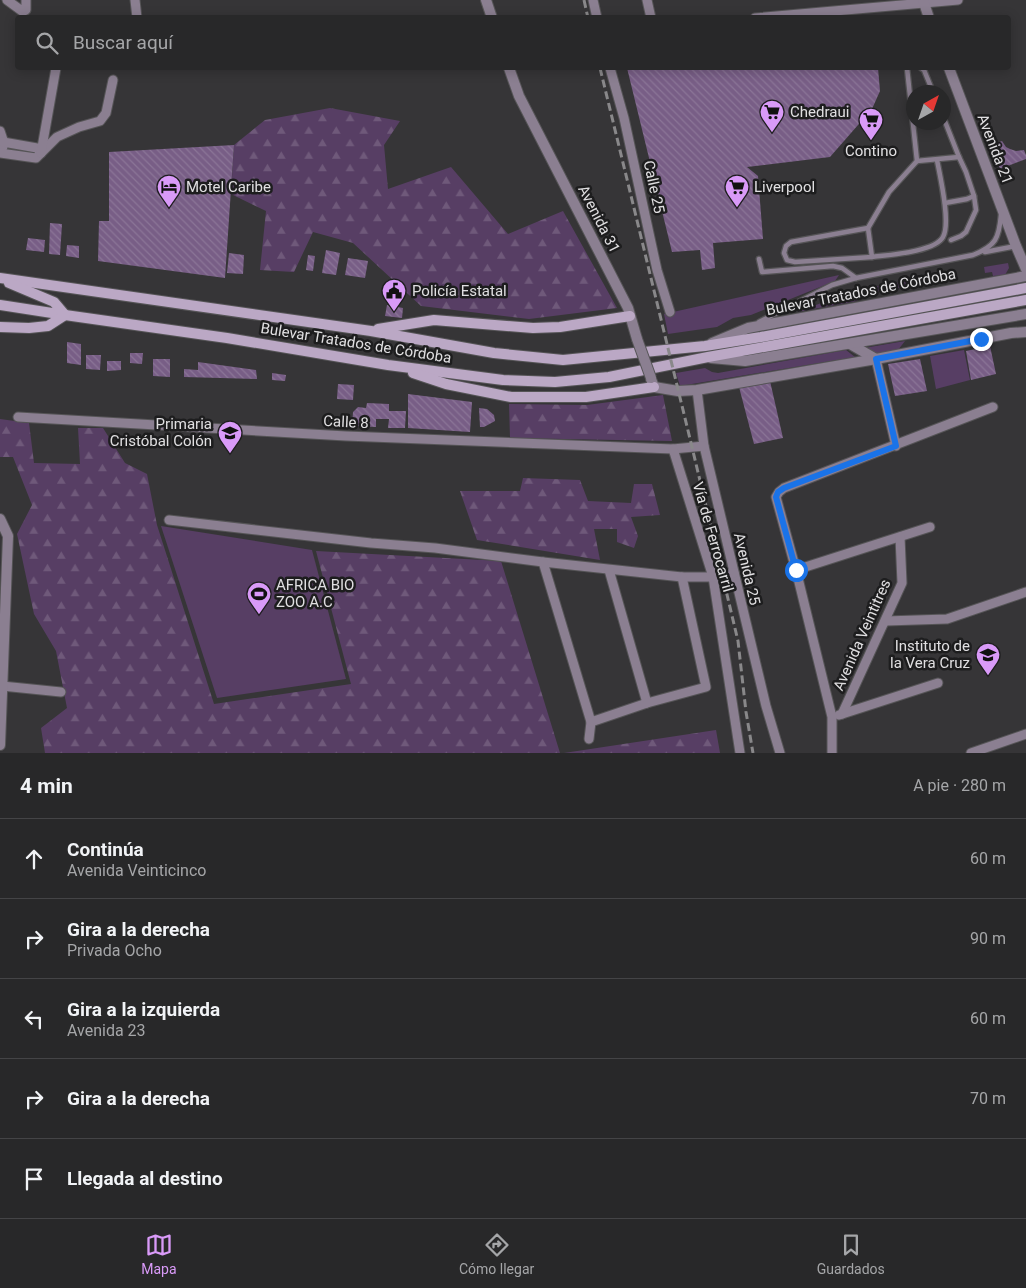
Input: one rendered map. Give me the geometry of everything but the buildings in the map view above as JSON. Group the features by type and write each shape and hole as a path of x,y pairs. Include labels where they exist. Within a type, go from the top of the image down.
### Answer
{"main road":[{"path":"0,278 54,302 65,315 48,326 29,328 0,327"},
{"name":"Bulevar Tratados de Córdoba","path":"0,278 371,331 494,353 563,360 705,346 1026,288"},
{"name":"Bulevar Tratados de Córdoba","path":"0,305 227,338 388,365 503,380 555,382 609,377 1026,300"},
{"path":"371,331 434,320 560,327 630,316"},
{"path":"388,365 446,384 511,397 586,397 652,383"}],"street":[{"path":"7,0 24,11 26,10 26,0"},
{"path":"135,0 137,15"},
{"path":"486,0 491,15"},
{"path":"593,0 596,15"},
{"path":"647,0 651,15"},
{"path":"786,15 958,0"},
{"path":"923,2 928,15"},
{"path":"41,153 56,70"},
{"name":"Avenida 31","path":"510,70 519,96 628,308 652,383"},
{"name":"Calle 25","path":"611,70 624,118 657,270 670,312"},
{"name":"Avenida 21","path":"949,70 1026,269"},
{"path":"0,131 3,146 0,153 36,158 57,137 100,121 106,114 113,80"},
{"path":"3,142 37,148 41,153"},
{"name":"Bulevar Tratados de Córdoba","path":"705,346 748,328 1026,276"},
{"name":"Bulevar Tratados de Córdoba","path":"708,358 745,362 1026,314"},
{"path":"652,383 678,391 696,390 876,359 1011,333 1026,332"},
{"path":"908,353 917,334"},
{"path":"850,344 876,359 896,446"},
{"name":"Avenida 25","path":"696,390 704,446 766,706 780,753"},
{"path":"832,753 832,717 776,497 778,492 784,488 993,407"},
{"name":"Calle 8","path":"18,417 346,436 673,449"},
{"path":"673,449 704,446"},
{"name":"Vía de Ferrocarril","path":"673,449 713,577 740,753"},
{"path":"0,519 3,536 0,744"},
{"path":"169,520 371,543 435,548 609,570 682,577 713,577 734,573"},
{"path":"796,570 930,526"},
{"name":"Avenida Veintitres","path":"842,714 902,583 900,537"},
{"path":"543,562 591,722 590,739"},
{"path":"609,570 648,703"},
{"path":"591,722 648,703 706,687 682,577"},
{"path":"886,621 947,620 1026,592"},
{"path":"832,717 938,683"},
{"path":"2,686 61,692"},
{"path":"971,753 1026,734"}],"lane":[{"path":"907,70 917,161"},
{"path":"924,70 930,85"},
{"path":"948,130 966,172 974,196 976,210 966,232 951,240"},
{"path":"872,257 868,228 890,192 917,161 959,157"},
{"path":"868,228 791,242 786,246 784,253 788,260 795,262 872,257 921,249 938,243 943,237 945,203 938,160"},
{"path":"945,203 974,196"},
{"path":"973,255 987,250 995,240 1000,231 1002,208"},
{"path":"748,328 832,285 856,278 1016,246"},
{"path":"759,259 762,272 833,266 842,268 856,278"}],"green space":[{"path":"330,108 400,121 384,145 388,189 451,167 508,234 563,211 617,308 529,319 421,306 353,243 313,232 294,272 260,270 266,211 231,194 234,145 265,120"},
{"path":"1008,263 1009,268 1005,275 993,276 992,272 985,273 984,267"},
{"path":"951,274 952,279 864,294 857,301 797,312 859,289"},
{"path":"839,275 835,281 751,315 733,318 717,327 668,334 664,314"},
{"path":"905,341 898,350 875,355 864,348"},
{"path":"846,350 855,357 680,386 676,373 705,368 718,373"},
{"path":"964,350 970,380 936,389 930,356"},
{"path":"663,395 672,441 510,438 509,404 587,405"},
{"path":"0,419 29,423 34,463 80,464 78,428 103,428 125,463 147,474 157,525 214,704 351,684 316,551 501,561 560,753 45,753 41,728 67,708 56,651 34,614 17,534 32,505 13,457 0,457"},
{"path":"523,478 580,480 588,501 631,503 634,484 652,484 660,515 631,517 638,536 634,548 617,542 617,529 594,529 600,560 477,540 460,491 520,491"},
{"name":"AFRICA BIO ZOO A.C","path":"161,526 312,550 346,679 217,698"},
{"path":"716,730 720,753 564,753"}],"railway":[{"path":"584,0 587,15"},
{"path":"600,70 738,641 753,753"}],"place":[{"name":"Chedraui","path":"772,133"},
{"name":"Contino","path":"871,141"},
{"name":"Motel Caribe","path":"169,208"},
{"name":"Liverpool","path":"737,208"},
{"name":"Policía Estatal","path":"394,312"},
{"name":"Primaria Cristóbal Colón","path":"230,454"},
{"name":"AFRICA BIO ZOO A.C","path":"259,615"},
{"name":"Instituto de la Vera Cruz","path":"988,676"}],"route":[{"path":"796,570 776,497 778,492 784,488 896,446 876,359 981,339"}]}
